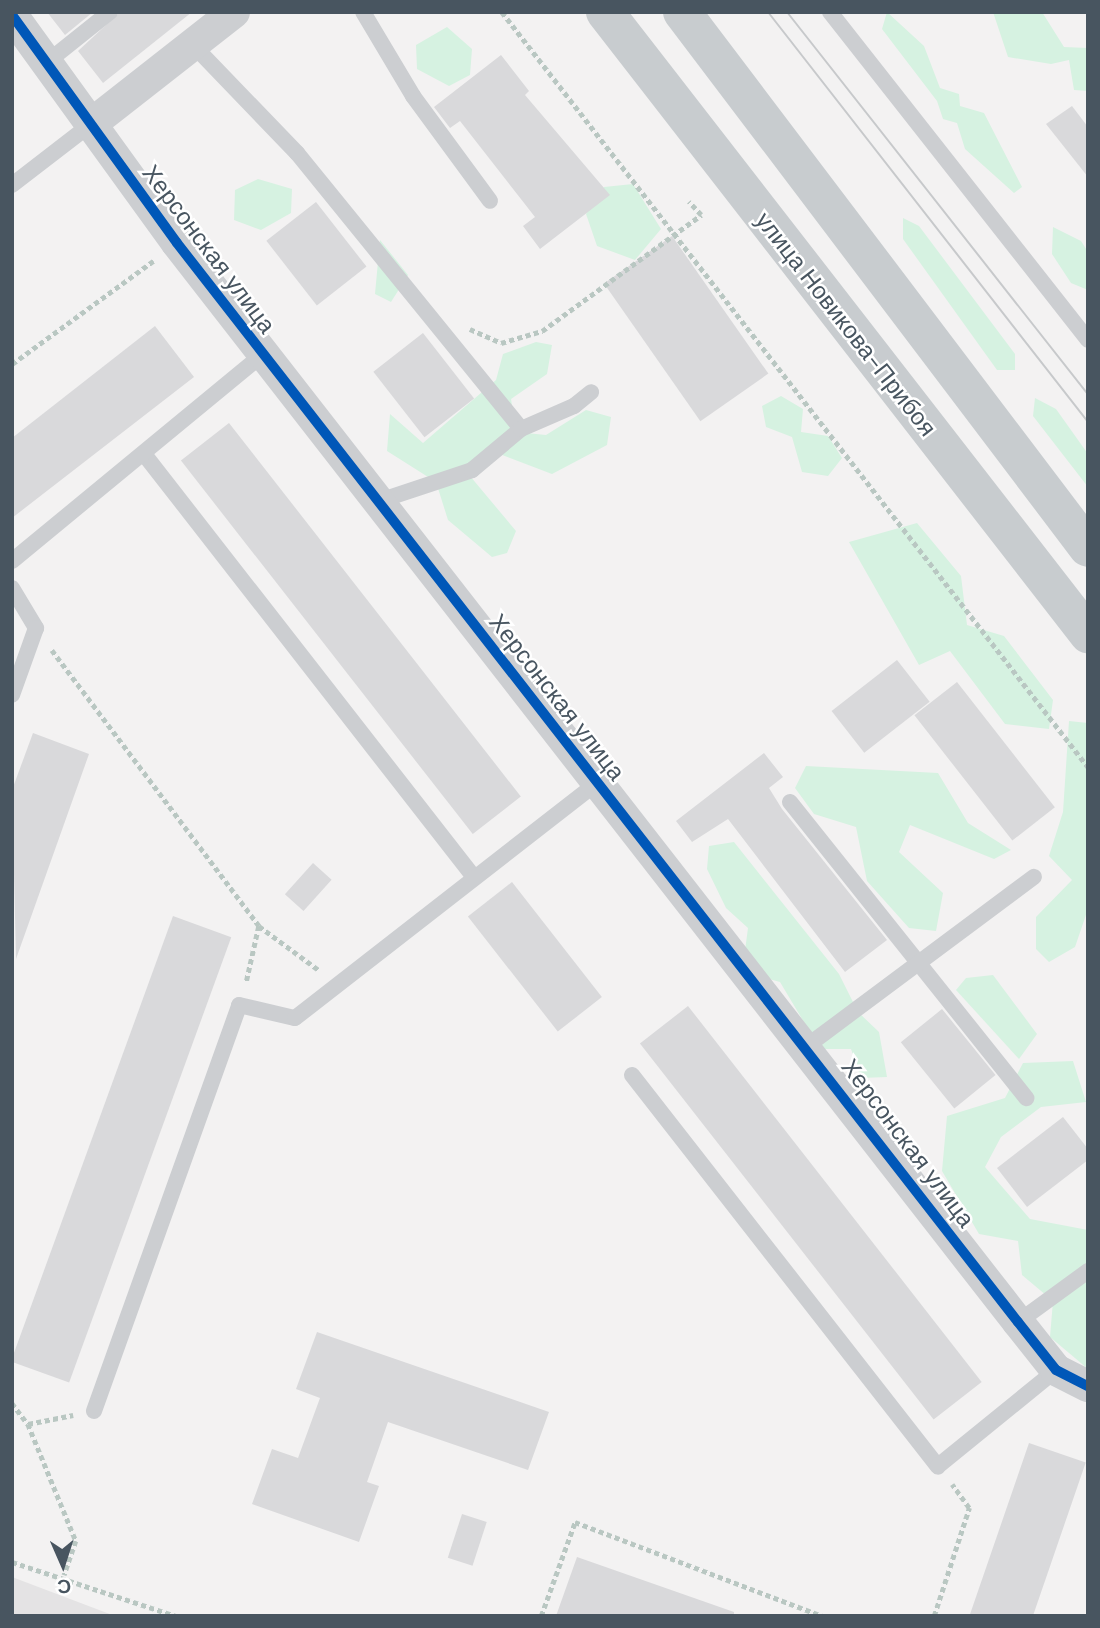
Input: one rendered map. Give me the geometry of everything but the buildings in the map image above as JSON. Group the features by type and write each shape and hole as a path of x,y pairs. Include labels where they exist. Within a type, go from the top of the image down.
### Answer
{"main road":[{"name":"улица Новикова-Прибоя","path":"605,12 1088,634"},
{"path":"682,12 1088,548"}],"street":[{"path":"90,125 234,12"},
{"name":"Херсонская улица","path":"15,26 46,63 177,243 597,783 807,1046 1018,1322 1056,1370 1088,1387"}],"lane":[{"path":"46,63 110,12"},
{"path":"363,12 413,96 490,201"},
{"path":"830,12 1088,340"},
{"path":"194,46 297,153 521,429"},
{"path":"12,185 90,125"},
{"path":"12,561 263,354"},
{"path":"379,501 472,470 521,429 574,406 591,392"},
{"path":"144,454 472,876"},
{"path":"12,588 36,628 12,695"},
{"path":"94,1411 239,1004 295,1018 472,876 597,783"},
{"path":"790,803 919,959 1026,1098"},
{"path":"807,1046 919,959 1034,877"},
{"path":"632,1075 938,1466 1056,1370"},
{"path":"1018,1322 1088,1271"}],"path":[{"path":"502,12 672,236 1088,767"},
{"path":"466,327 501,343 542,331 701,215 689,202"},
{"path":"12,364 177,243"},
{"path":"36,628 259,926 337,984"},
{"path":"239,1004 259,926"},
{"path":"12,1403 29,1424 76,1541 64,1575"},
{"path":"29,1424 94,1411"},
{"path":"933,1616 969,1508 938,1466"},
{"path":"541,1616 575,1522 823,1616"},
{"path":"12,1562 64,1575 176,1616"}],"shaded area":[{"path":"12,1577 115,1616 12,1616"}],"green space":[{"path":"887,12 924,46 940,88 959,94 960,106 984,113 1022,187 1014,193 965,149 957,123 943,119 937,101 882,29"},
{"path":"993,12 1042,12 1064,47 1088,48 1088,91 1074,90 1069,60 1051,64 1008,57"},
{"path":"447,27 472,49 470,75 449,86 417,69 416,45"},
{"path":"258,179 292,189 291,213 261,230 234,220 235,190"},
{"path":"633,184 661,229 635,260 597,246 586,214 604,187"},
{"path":"903,218 919,226 1015,354 1015,370 997,370 903,239"},
{"path":"1053,227 1081,241 1088,252 1088,290 1071,283 1052,254"},
{"path":"380,240 408,275 391,302 375,294"},
{"path":"536,342 552,345 547,374 511,399 516,432 546,435 586,410 611,417 607,445 552,474 492,451 465,470 516,531 507,553 492,557 448,520 436,482 387,451 390,414 423,443 496,380 503,354"},
{"path":"781,396 803,409 801,432 828,436 842,458 828,476 802,472 792,437 766,427 762,406"},
{"path":"1035,398 1056,409 1088,454 1088,487 1033,416"},
{"path":"917,523 961,576 967,625 1004,636 1053,700 1049,729 1005,724 950,651 919,665 849,542"},
{"path":"1069,721 1088,723 1088,909 1075,947 1049,962 1036,949 1036,917 1072,880 1049,856 1063,812"},
{"path":"806,766 938,773 968,823 1011,850 994,859 910,825 899,852 943,893 936,931 909,928 867,881 856,827 814,814 795,788"},
{"path":"734,842 839,974 858,1012 879,1032 887,1077 861,1078 851,1049 820,1049 780,982 758,976 744,958 748,928 726,908 707,869 709,846"},
{"path":"993,975 1037,1034 1019,1059 956,990 966,978"},
{"path":"1073,1061 1086,1102 1041,1107 1001,1137 985,1167 1030,1219 1088,1230 1088,1369 1050,1337 1053,1301 1022,1275 1018,1241 979,1234 942,1171 947,1116 1005,1098 1023,1063"}],"tram line":[{"path":"768,12 1088,422"},
{"path":"787,12 1088,395"}],"cycle path":[{"path":"12,15 177,243 1018,1322 1056,1370 1088,1386"}]}
